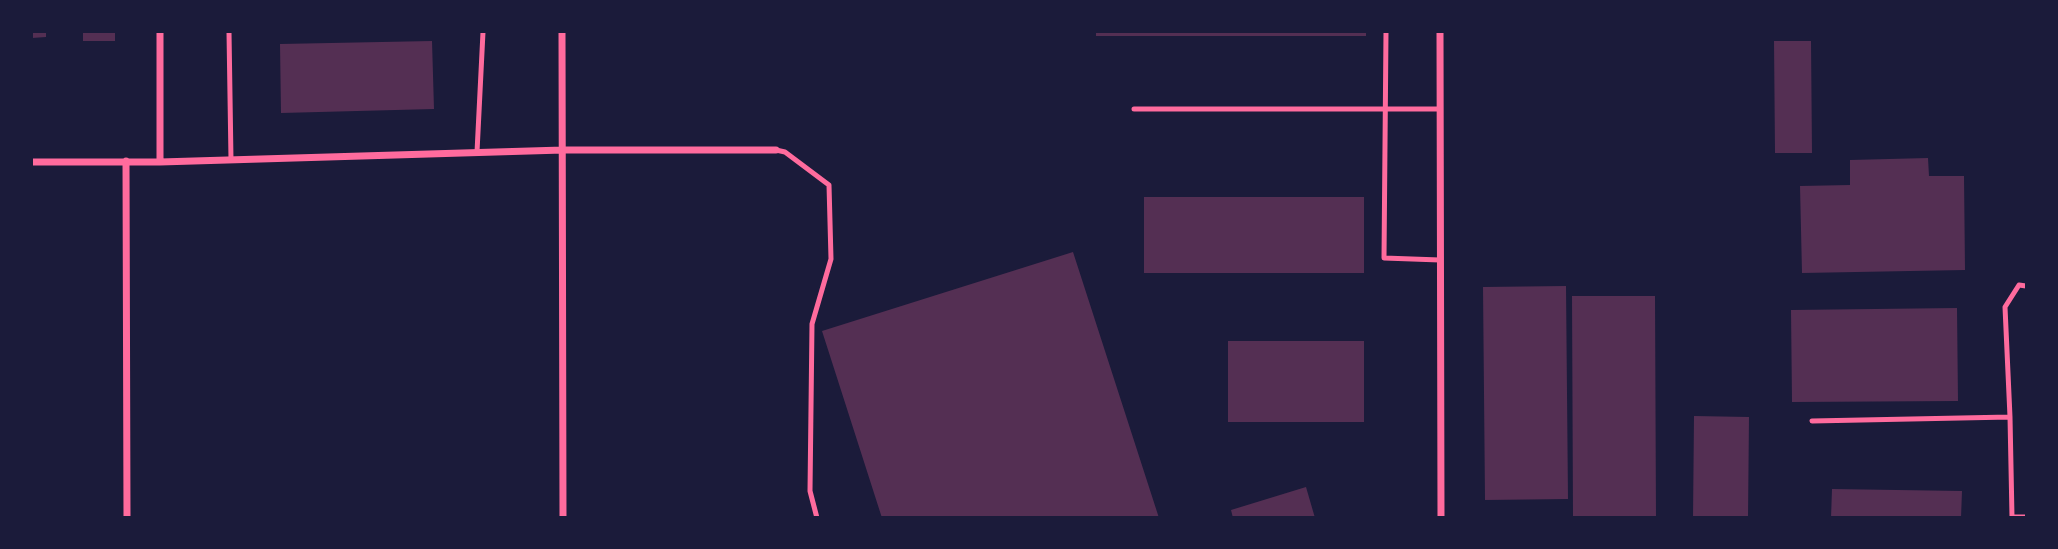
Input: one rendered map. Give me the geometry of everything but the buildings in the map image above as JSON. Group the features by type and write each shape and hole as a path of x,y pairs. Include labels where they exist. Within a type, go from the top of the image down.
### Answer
{"street":[{"path":"160,32 160,162"},
{"path":"562,32 564,517"},
{"path":"1440,32 1441,517"},
{"path":"32,162 160,162 564,149 776,150"},
{"path":"126,161 127,517"}],"lane":[{"path":"229,32 231,160"},
{"path":"477,152 483,32"},
{"path":"1386,32 1384,258 1440,260"},
{"path":"1134,108 1440,110"},
{"path":"776,150 785,152 829,185 831,259 812,324 810,491 817,517"},
{"path":"2026,286 2019,285 2006,307 2012,517 2026,517"},
{"path":"1812,421 2010,417"}]}
